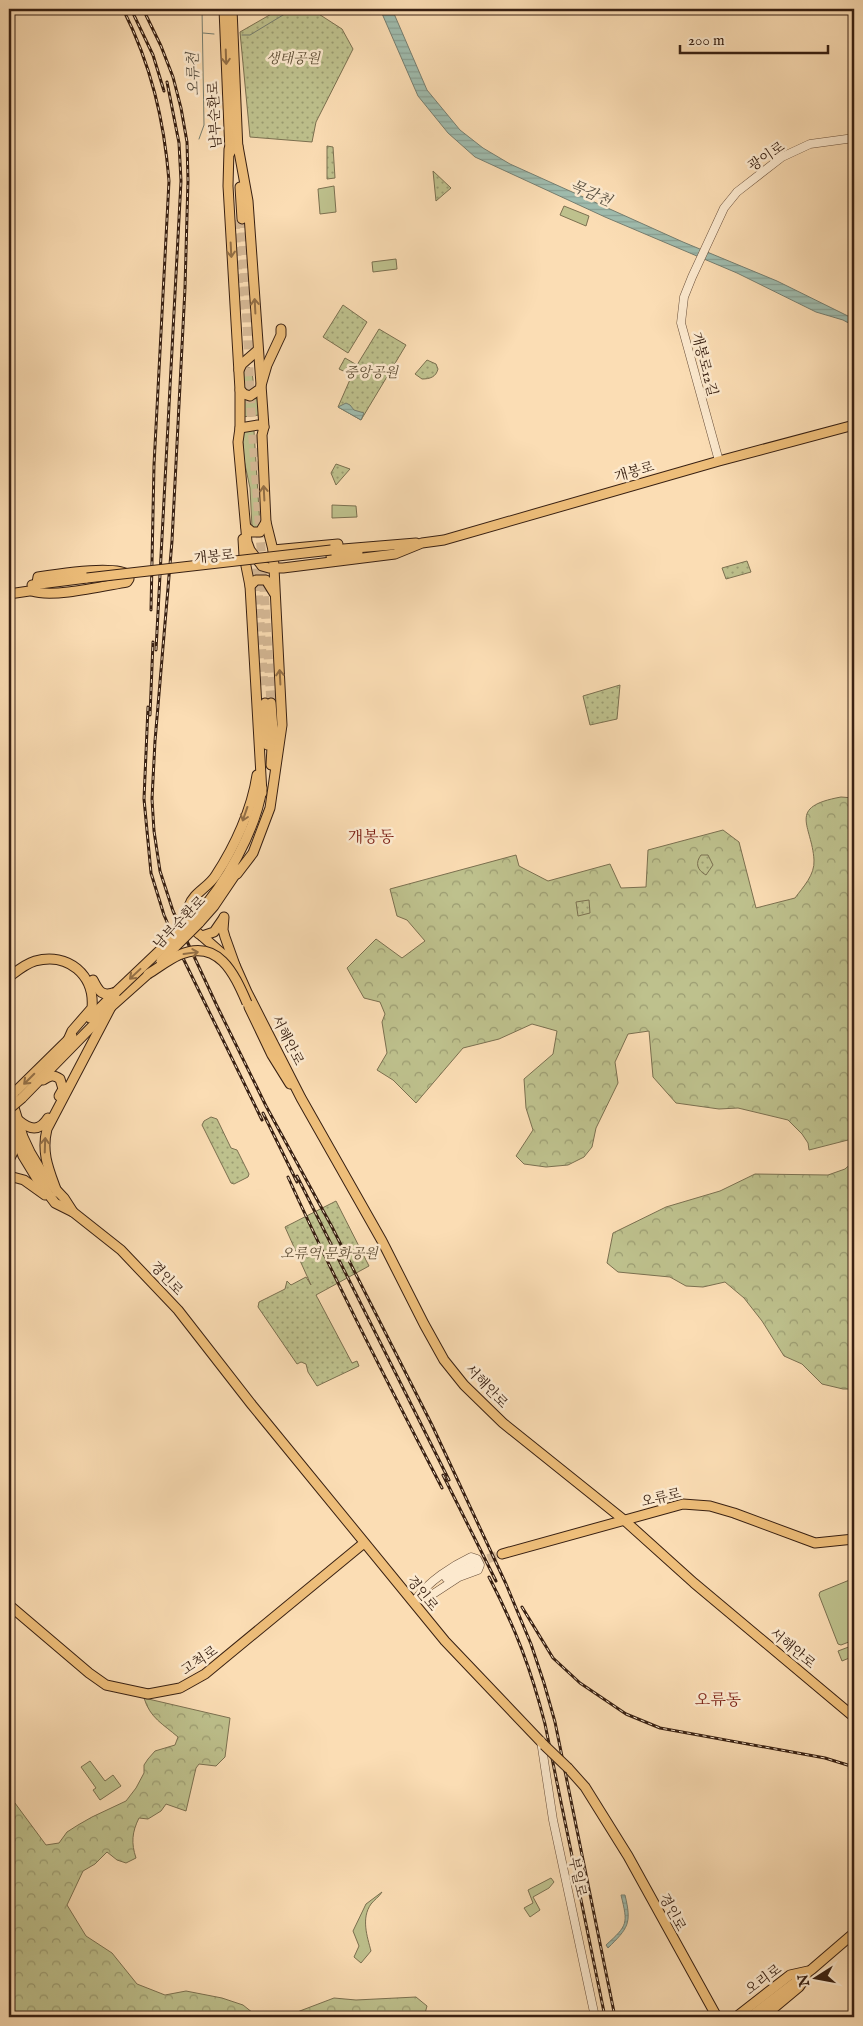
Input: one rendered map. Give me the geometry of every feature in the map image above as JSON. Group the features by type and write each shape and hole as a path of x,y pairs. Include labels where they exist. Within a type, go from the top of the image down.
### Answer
{"main road":[{"name":"남부순환로","path":"224,9 239,220"},
{"name":"남부순환로","path":"232,9 234,148"},
{"path":"234,148 248,201 263,423 266,522 274,568 282,725 275,781 264,827 253,853 237,874"},
{"path":"234,148 228,186 241,366 238,442 247,542 250,550 262,566 274,568 395,554 422,543"},
{"path":"240,390 250,396 260,389 282,329"},
{"path":"241,366 257,351"},
{"path":"241,366 253,364 259,369"},
{"path":"240,425 258,425 263,423"},
{"name":"개봉로","path":"9,588 34,587 331,553 394,549 444,540 719,461 854,425"},
{"path":"242,491 244,556 250,586 262,792"},
{"path":"246,527 252,532 260,532 266,522"},
{"path":"272,550 383,542 412,538 422,543"},
{"name":"개봉로","path":"331,553 383,542"},
{"path":"96,570 125,571 129,575 129,579 126,582 54,592 38,593 34,587 38,577 96,570"},
{"path":"250,586 256,580 266,580 276,595"},
{"name":"개봉로","path":"9,594 34,587"},
{"name":"남부순환로","path":"9,1109 13,1095 68,1040 118,996 198,920 210,902 227,874 255,819 262,792 268,703 272,760 263,817 237,874 198,920 148,974 118,996 112,1007 36,1083 13,1095"},
{"path":"9,716 9,757"},
{"path":"235,965 196,932 190,924 188,909 195,896 216,875 234,844 245,817 257,778 259,750"},
{"name":"서해안로","path":"202,936 214,932 224,917 225,937 235,965 301,1098 382,1241 444,1360 464,1385 488,1410 549,1462 624,1520 694,1583 854,1717"},
{"path":"212,945 212,941 218,937 225,937"},
{"path":"148,974 179,955 203,952 223,961 232,971 282,1073 301,1098"},
{"path":"9,972 31,958 54,955 77,963 86,970 100,993 118,996"},
{"path":"9,977 32,962 45,959 64,962 81,972 91,988 92,1008 72,1030 68,1040"},
{"path":"57,1192 45,1157 47,1129 112,1007"},
{"path":"13,1119 31,1128 42,1126 63,1089 60,1079 55,1076 36,1083"},
{"name":"경인로","path":"13,1095 13,1131 23,1156 55,1203 73,1212 121,1250 178,1310 252,1405 364,1543 414,1600 445,1641 568,1768 584,1787 628,1856 716,2017"},
{"name":"경인로","path":"13,1119 46,1179 64,1198 73,1212"},
{"path":"9,1160 14,1150 13,1131"},
{"path":"9,1176 29,1183 55,1203"},
{"name":"오류로","path":"502,1554 593,1527 683,1504 710,1506 734,1513 815,1543 854,1538"},
{"name":"고척로","path":"9,1605 89,1673 106,1685 148,1694 180,1688 205,1674 364,1543"},
{"name":"오리로","path":"750,2017 811,1970 854,1933"},
{"name":"오리로","path":"736,2017 790,1975 811,1970"},
{"name":"오리로","path":"763,2017 800,1987 811,1970"}],"street":[{"name":"광이로","path":"694,274 724,208 737,192 782,157 810,144 854,138"},
{"name":"개봉로12길","path":"694,274 684,297 681,323 719,461"},
{"path":"472,1557 477,1559 480,1565 478,1570 459,1577 430,1596 414,1600 427,1586 462,1561 472,1557"},
{"path":"414,1600 444,1579 475,1563"},
{"name":"부일로","path":"543,1743 553,1820 595,2017"}],"green space":[{"name":"생태공원","path":"280,9 311,9 342,29 353,49 316,122 312,142 250,137 240,32"},
{"path":"327,146 333,147 335,178 327,179"},
{"path":"433,171 451,188 436,201"},
{"path":"334,186 336,212 320,214 318,189"},
{"path":"564,206 589,216 586,226 560,215"},
{"path":"396,259 397,269 373,272 372,262"},
{"path":"343,305 367,322 348,353 323,337"},
{"name":"중앙공원","path":"379,329 406,345 361,420 338,407 352,375 339,369 345,358 357,365"},
{"path":"427,360 436,364 438,369 432,377 422,379 415,374"},
{"path":"249,367 252,371 254,389 245,393 242,372"},
{"path":"241,397 252,400 257,398 259,415 242,417"},
{"path":"251,429 254,431 260,526 258,530 252,527 250,488 244,460 242,432"},
{"path":"336,464 350,469 336,485 331,473"},
{"path":"332,505 356,506 357,517 332,518"},
{"path":"747,561 751,572 726,579 722,568"},
{"path":"620,685 617,719 590,725 583,696"},
{"path":"841,797 854,798 854,1146 848,1140 809,1150 808,1143 802,1134 788,1120 738,1108 719,1109 676,1103 653,1077 649,1031 628,1034 615,1062 618,1083 596,1128 592,1147 584,1157 568,1165 546,1167 524,1164 516,1156 533,1130 526,1108 524,1079 553,1054 557,1031 532,1024 499,1039 463,1048 416,1103 393,1080 377,1070 387,1053 382,1022 385,1014 380,1002 364,998 347,968 376,939 402,958 425,941 407,920 397,916 390,889 516,855 519,866 548,881 610,864 621,888 646,887 648,850 723,830 739,842 756,908 795,898 808,881 814,865 806,819 808,812 813,806 824,801"},
{"path":"701,855 708,855 713,865 706,875 698,866"},
{"path":"589,900 590,913 578,916 576,902"},
{"path":"211,1117 217,1119 231,1148 237,1150 249,1174 248,1177 234,1184 231,1183 202,1125 204,1121"},
{"path":"854,1161 854,1389 843,1389 822,1384 802,1364 784,1356 762,1321 744,1298 725,1282 703,1287 686,1286 670,1277 618,1272 607,1263 613,1233 666,1207 720,1191 755,1174 828,1175 845,1169"},
{"name":"오류역 문화공원","path":"336,1201 369,1266 316,1295 352,1363 357,1361 359,1366 317,1386 308,1372 306,1364 301,1362 297,1364 258,1307 259,1302 285,1289 287,1281 291,1285 306,1277 311,1285 285,1227"},
{"path":"852,1579 854,1580 854,1640 841,1645 838,1644 819,1595 820,1592"},
{"path":"854,1645 854,1656 842,1661 838,1651"},
{"path":"144,1698 230,1718 225,1757 216,1766 199,1764 196,1768 186,1811 166,1804 161,1811 148,1819 139,1818 133,1838 136,1858 126,1863 117,1860 107,1852 95,1864 83,1871 67,1905 86,1936 112,1953 137,1984 165,1995 186,1991 222,1998 243,2005 258,2017 9,2017 9,1795 46,1845 59,1843 67,1832 78,1825 126,1801 144,1773 144,1765 148,1759 155,1751 175,1745 178,1737 153,1716"},
{"path":"90,1761 105,1781 113,1775 121,1786 100,1800 93,1790 96,1788 81,1767"},
{"path":"551,1878 554,1882 549,1888 533,1897 540,1910 530,1917 524,1908 533,1903 528,1890"},
{"path":"382,1892 371,1904 366,1915 366,1927 371,1951 361,1963 354,1957 359,1946 353,1931 366,1904"},
{"path":"416,1997 427,2006 424,2017 284,2017 334,1998 356,2000"}],"shaded area":[{"name":"목감천","path":"380,9 392,9 427,90 460,130 483,148 510,164 683,242 777,281 854,319 854,326 843,320 816,312 737,273 605,217 475,157 448,133 418,96"},
{"path":"346,403 354,410 364,413 361,420 338,407"},
{"path":"621,1895 625,1895 627,1905 627,1925 608,1948 606,1945 619,1933 624,1923 625,1912"}],"waterway":[{"name":"오류천","path":"199,139 204,125 202,9"},
{"path":"242,35 250,35 293,9"},
{"path":"203,33 214,34"}],"tunnel":[{"path":"242,219 251,411 271,703"},
{"path":"235,220 240,310"},
{"path":"256,555 264,689"},
{"path":"475,1563 502,1554"}],"railway":[{"path":"123,9 133,30 155,93 164,136 169,181 154,465 151,610"},
{"path":"131,9 153,55 164,91"},
{"path":"143,9 161,46 173,77 187,142 188,180 185,288 172,541 152,799 154,831 160,871 173,911 217,1006 266,1106 332,1227 432,1425 506,1584 531,1644 555,1722 615,2017"},
{"path":"156,650 181,181 179,143 167,82"},
{"path":"150,715 153,642"},
{"path":"148,707 144,799 151,873 164,915 181,954 262,1120"},
{"path":"263,1113 297,1182"},
{"path":"297,1176 449,1480"},
{"path":"288,1177 344,1295 442,1488"},
{"path":"443,1475 496,1581"},
{"path":"489,1577 522,1649 545,1724 605,2017"},
{"path":"522,1607 553,1658 580,1683 626,1714 660,1728 825,1758 854,1767"}],"district":[{"name":"개봉동","path":"371,836"},
{"name":"오류동","path":"718,1699"}]}
